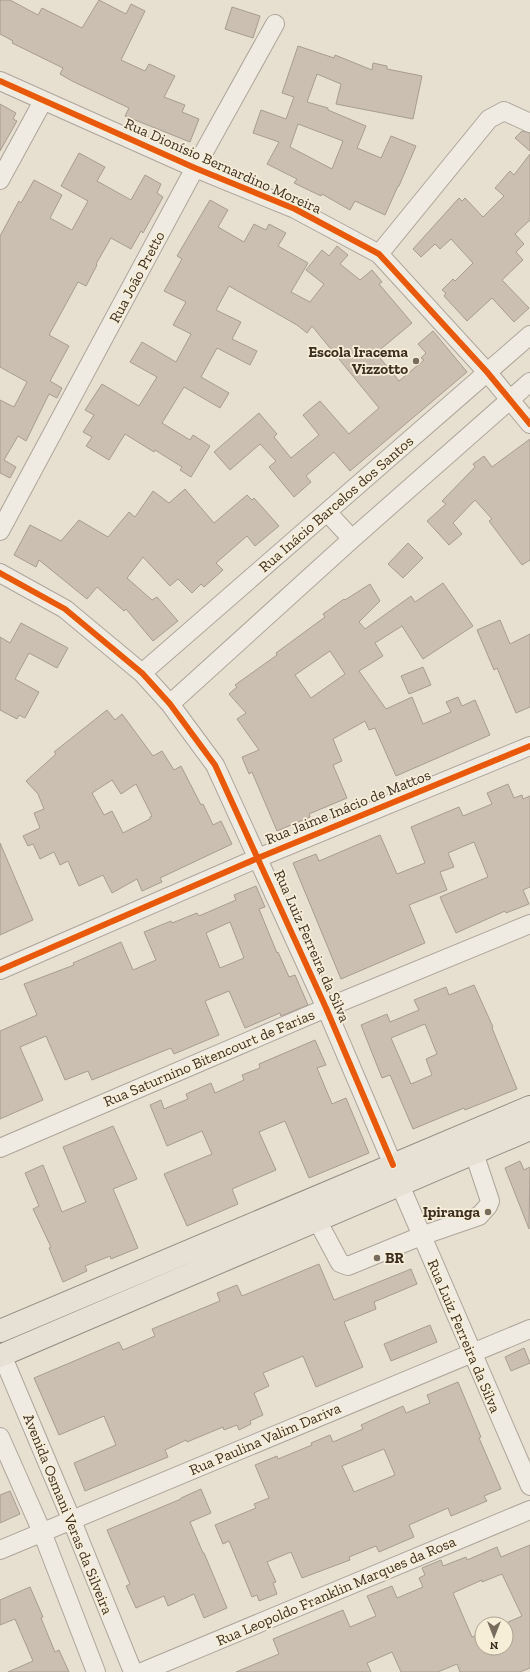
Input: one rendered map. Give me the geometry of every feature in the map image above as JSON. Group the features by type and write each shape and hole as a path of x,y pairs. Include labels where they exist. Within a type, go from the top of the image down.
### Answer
{"main road":[{"path":"1,1354 318,1220 396,1175 530,1107"},
{"path":"0,1331 396,1175 474,1153 530,1129"}],"street":[{"name":"Rua João Pretto","path":"0,531 195,168 275,24"},
{"name":"Rua Dionísio Bernardino Moreira","path":"0,81 195,168 295,209 379,254 487,372 530,424"},
{"path":"0,180 42,101"},
{"path":"379,254 489,119 504,111 530,123"},
{"name":"Rua Inácio Barcelos dos Santos","path":"142,673 530,335"},
{"path":"170,704 352,539 530,382"},
{"path":"327,512 352,539"},
{"name":"Rua Luiz Ferreira da Silva","path":"0,573 64,610 142,673 170,704 215,765 326,1008 421,1236 530,1486"},
{"name":"Rua Jaime Inácio de Mattos","path":"0,970 258,858 530,746"},
{"name":"Rua Saturnino Bitencourt de Farias","path":"0,1148 326,1008 530,924"},
{"path":"318,1220 340,1263 348,1266 421,1236 479,1216 488,1206 490,1201 474,1153"},
{"name":"Rua Paulina Valim Dariva","path":"0,1550 530,1328"},
{"name":"Avenida Osmani Veras da Silveira","path":"1,1354 72,1520 133,1672"},
{"name":"Avenida Osmani Veras da Silveira","path":"0,1437 42,1532 96,1672"},
{"name":"Rua Leopoldo Franklin Marques da Rosa","path":"142,1672 530,1510"}],"building":[{"path":"0,0 10,0 38,15 42,8 82,28 99,0 126,14 131,4 145,11 121,60 145,71 149,64 175,76 164,97 185,105 182,112 199,119 190,142 125,116 129,108 72,81 60,74 63,68 12,43 13,41 0,34"},
{"path":"232,7 260,16 253,38 225,29"},
{"path":"298,46 334,58 335,55 372,70 373,63 387,66 387,69 422,76 413,119 336,104 341,84 317,74 307,102 328,108 328,110 366,126 357,148 381,158 391,136 416,146 385,215 355,201 350,210 322,194 321,196 294,183 297,179 267,164 279,142 253,133 261,110 286,119 294,97 282,93","holes":["298,124 343,141 332,169 290,147"]},
{"path":"0,104 16,113 13,119 17,121 0,151"},
{"path":"522,131 530,133 530,151 515,138"},
{"path":"79,153 105,167 97,181 131,200 145,175 161,184 157,193 163,197 143,233 141,231 131,249 111,238 96,264 97,265 86,286 78,282 49,335 69,346 50,381 62,388 57,398 49,394 26,441 18,436 4,460 16,467 10,478 0,473 0,400 14,407 27,382 0,367 0,236 19,201 21,203 34,180 62,195 50,218 72,230 88,201 61,186"},
{"path":"530,154 530,220 515,234 524,244 516,252 523,260 502,280 529,308 514,322 492,298 467,321 444,296 446,293 442,290 453,279 455,281 473,263 451,239 440,249 435,244 421,257 413,249 459,198 462,201 465,198 483,217 504,196 495,188 510,171 514,175"},
{"path":"210,200 228,210 218,227 244,242 254,224 266,230 269,224 286,233 278,246 308,263 291,292 310,302 324,284 306,270 322,250 329,256 337,246 348,255 340,264 360,280 372,270 382,282 379,284 412,323 376,353 399,381 424,360 421,358 426,353 418,344 433,331 467,372 350,471 334,452 306,476 311,482 294,497 269,467 276,461 260,444 230,470 214,452 259,413 277,434 274,437 291,458 319,435 303,415 320,401 349,434 379,408 312,326 307,333 297,325 229,286 216,310 241,322 232,339 257,351 250,365 217,348 201,377 229,393 220,408 184,387 162,423 190,440 193,435 210,446 191,477 180,470 182,467 125,434 109,460 86,446 92,437 83,432 94,415 85,410 102,384 139,406 157,377 130,362 142,342 176,362 191,334 173,325 186,302 164,291 182,259 177,256"},
{"path":"530,439 530,560 522,565 489,521 492,519 475,500 453,523 462,534 449,545 427,521 446,504 442,501 475,467 473,464 484,456 492,467"},
{"path":"185,489 214,523 247,495 252,500 254,498 279,526 255,546 247,536 216,563 223,570 204,587 201,584 192,593 178,579 170,586 143,557 127,578 152,600 157,597 178,621 153,641 126,609 124,611 97,587 87,599 39,560 36,567 14,555 30,525 61,541 79,520 108,537 129,512 135,517 153,491 169,503"},
{"path":"408,543 423,558 403,578 388,564"},
{"path":"443,583 473,626 423,659 402,626 375,643 383,656 359,671 386,709 412,697 423,724 451,712 446,702 458,697 462,706 475,700 490,735 396,776 375,728 369,730 365,721 333,739 342,761 333,765 347,798 309,814 310,817 277,831 252,772 249,774 242,757 259,750 237,719 246,713 229,694 237,687 235,685 277,655 276,653 325,617 323,614 344,599 345,600 370,584 380,601 359,622 365,629 411,596 415,602","holes":["330,651 345,674 311,698 295,675"]},
{"path":"500,620 510,644 530,634 530,707 516,713 497,668 494,670 477,630"},
{"path":"21,623 68,648 57,668 29,653 15,679 39,692 25,718 19,715 17,719 0,710 0,637 10,643"},
{"path":"423,667 431,685 409,694 401,676"},
{"path":"107,710 115,720 122,714 153,756 162,751 174,770 181,766 201,805 203,804 213,825 221,821 232,844 160,878 162,882 142,891 137,879 112,893 103,875 79,886 68,861 60,865 54,852 40,859 33,844 28,846 23,836 40,828 34,813 44,809 38,794 26,781 56,754 54,752","holes":["112,780 121,794 136,784 152,816 150,819 123,833 112,811 104,815 92,793"]},
{"path":"508,784 514,798 522,795 523,799 530,796 530,887 523,890 529,904 506,913 505,911 456,933 440,897 488,877 474,842 448,853 454,867 440,872 447,890 409,905 425,943 341,979 293,863 316,854 319,861 380,835 397,874 425,863 411,827 459,807 463,816 492,804 487,793"},
{"path":"0,843 33,920 0,935"},
{"path":"256,886 265,907 259,909 277,953 278,952 289,977 295,975 308,1005 281,1016 280,1013 245,1028 229,991 205,1001 219,1035 174,1054 171,1048 92,1080 88,1071 65,1080 46,1036 20,1047 43,1100 0,1119 0,1031 37,1015 24,984 74,965 73,963 121,942 133,970 156,960 144,932 171,921 172,923 197,913 199,916 236,900 234,895","holes":["230,922 244,958 220,968 206,933"]},
{"path":"474,985 493,1027 492,1028 517,1089 465,1110 464,1108 413,1129 390,1075 382,1078 361,1025 387,1014 390,1022 419,1010 414,1000 446,987 449,995","holes":["425,1024 437,1054 426,1059 432,1075 411,1084 391,1038"]},
{"path":"315,1040 326,1065 317,1068 332,1104 346,1098 369,1153 309,1178 285,1121 259,1132 276,1170 232,1189 238,1204 187,1226 164,1174 212,1154 202,1131 167,1146 150,1105 161,1100 164,1109 188,1099 186,1094 211,1083 215,1093 244,1080 242,1075 260,1068 259,1064"},
{"path":"113,1126 137,1179 113,1189 138,1248 111,1259 110,1256 85,1266 87,1271 63,1282 49,1248 51,1247 33,1209 39,1206 25,1173 43,1165 62,1212 86,1202 63,1147"},
{"path":"520,1161 524,1170 530,1167 529,1229 505,1168"},
{"path":"319,1264 334,1300 411,1269 417,1284 374,1302 376,1309 344,1322 363,1367 316,1387 303,1356 263,1373 269,1386 254,1393 263,1415 250,1421 251,1424 239,1430 237,1425 224,1430 223,1427 187,1442 186,1440 165,1450 168,1457 85,1491 74,1463 116,1445 104,1416 59,1435 34,1378 119,1342 123,1350 155,1336 152,1329 220,1301 217,1293 237,1285 242,1296"},
{"path":"430,1325 437,1342 391,1361 384,1344"},
{"path":"524,1348 530,1363 511,1371 505,1357"},
{"path":"458,1382 481,1437 479,1438 501,1489 484,1496 487,1501 451,1516 448,1508 409,1525 414,1537 379,1552 376,1546 349,1557 350,1560 302,1578 291,1552 267,1562 276,1582 273,1583 277,1594 259,1601 257,1595 252,1597 229,1541 223,1544 215,1525 256,1508 254,1504 269,1498 255,1465 277,1456 278,1459 312,1445 311,1443 330,1435 333,1442 363,1429 361,1425 403,1406 406,1413 430,1403 427,1395","holes":["384,1449 395,1475 354,1492 342,1466"]},
{"path":"201,1489 211,1513 190,1522 227,1608 204,1618 194,1594 168,1606 164,1596 136,1608 126,1586 130,1584 107,1530"},
{"path":"10,1491 20,1514 0,1523 0,1495"},
{"path":"530,1545 530,1668 520,1672 460,1672 457,1664 438,1672 401,1672 392,1652 367,1663 371,1672 236,1672 279,1654 273,1639 343,1610 350,1627 376,1616 367,1596 392,1586 397,1598 423,1587 419,1578 425,1575 422,1568 441,1560 443,1566 466,1557 467,1560 497,1547 501,1557","holes":["502,1574 522,1616 514,1620 514,1656 474,1656 474,1636 472,1637 453,1593 482,1580 482,1582"]},
{"path":"30,1587 43,1617 41,1618 55,1652 59,1650 69,1672 8,1672 33,1661 15,1619 0,1625 0,1600"}],"cycle path":[{"path":"0,81 195,168 295,209 379,254 487,372 530,424"},
{"path":"0,573 65,609 142,673 170,704 215,765 326,1008 393,1165"},
{"path":"0,970 258,858 530,746"}],"place":[{"name":"Escola Iracema Vizzotto","path":"416,361"},
{"name":"Ipiranga","path":"488,1212"},
{"name":"BR","path":"377,1258"}]}
